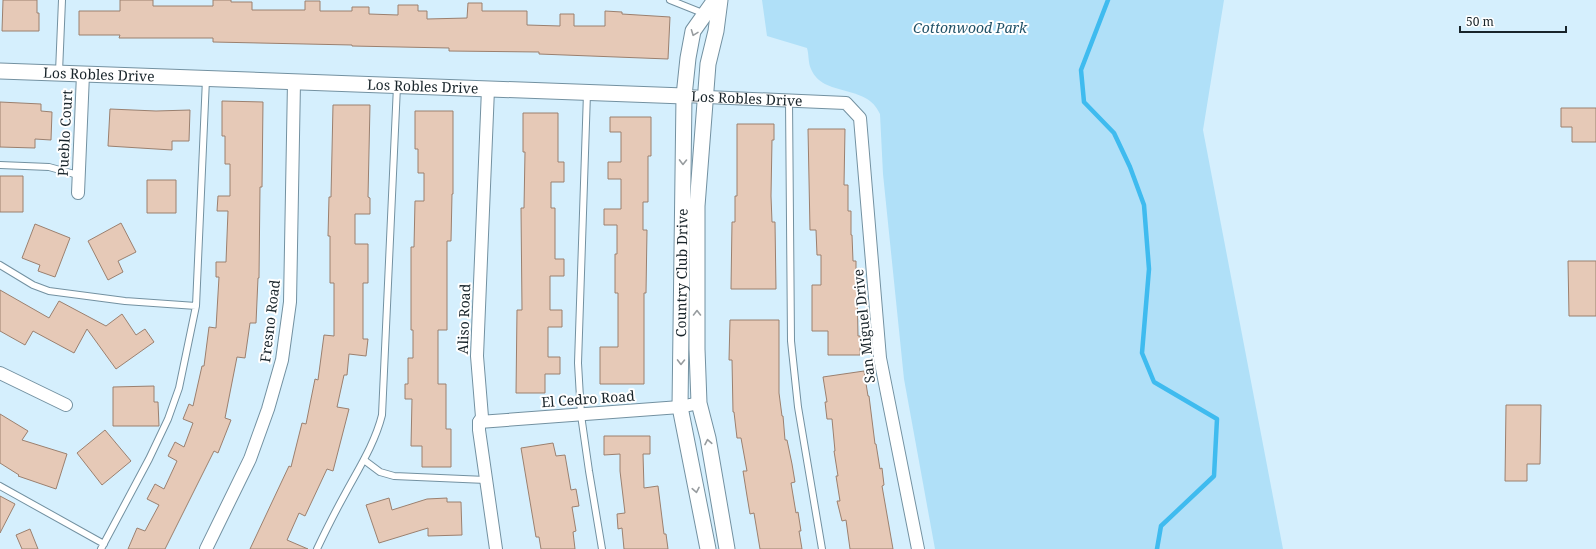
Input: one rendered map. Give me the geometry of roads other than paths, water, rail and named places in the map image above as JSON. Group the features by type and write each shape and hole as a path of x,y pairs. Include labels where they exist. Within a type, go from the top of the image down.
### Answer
{"street":[{"name":"Country Club Drive","path":"708,549 680,407 684,96 688,58 693,32 714,0"},
{"name":"Country Club Drive","path":"720,0 716,31 708,64 697,206 699,403 708,438 727,549"},
{"name":"Los Robles Drive","path":"0,71 846,103"},
{"name":"Pueblo Court","path":"78,193 83,74"},
{"name":"Fresno Road","path":"206,549 250,459 268,409 282,360 290,302 294,82"},
{"name":"Aliso Road","path":"488,89 477,356 482,417 480,422 486,480 496,549"},
{"name":"San Miguel Drive","path":"846,103 860,118 880,358 918,549"},
{"path":"0,373 66,405"},
{"name":"El Cedro Road","path":"480,422 680,407 699,403"}],"lane":[{"path":"58,74 62,0"},
{"path":"670,0 705,14"},
{"path":"0,486 102,547 149,459 168,419 179,388 196,306 206,79"},
{"path":"317,549 344,495 364,460 380,425 384,405 397,86"},
{"path":"587,93 578,356 581,415 602,549"},
{"path":"789,100 791,341 798,407 822,549"},
{"path":"0,165 49,167 78,175"},
{"path":"0,265 34,285 49,291 125,301 196,306"},
{"path":"364,460 380,472 394,476 486,480"}],"waterway":[{"path":"1108,0 1081,70 1084,102 1114,133 1130,167 1144,205 1149,269 1142,353 1154,382 1217,419 1214,476 1161,526 1157,549"}],"park label":[{"name":"Cottonwood Park","path":"970,28"}]}
